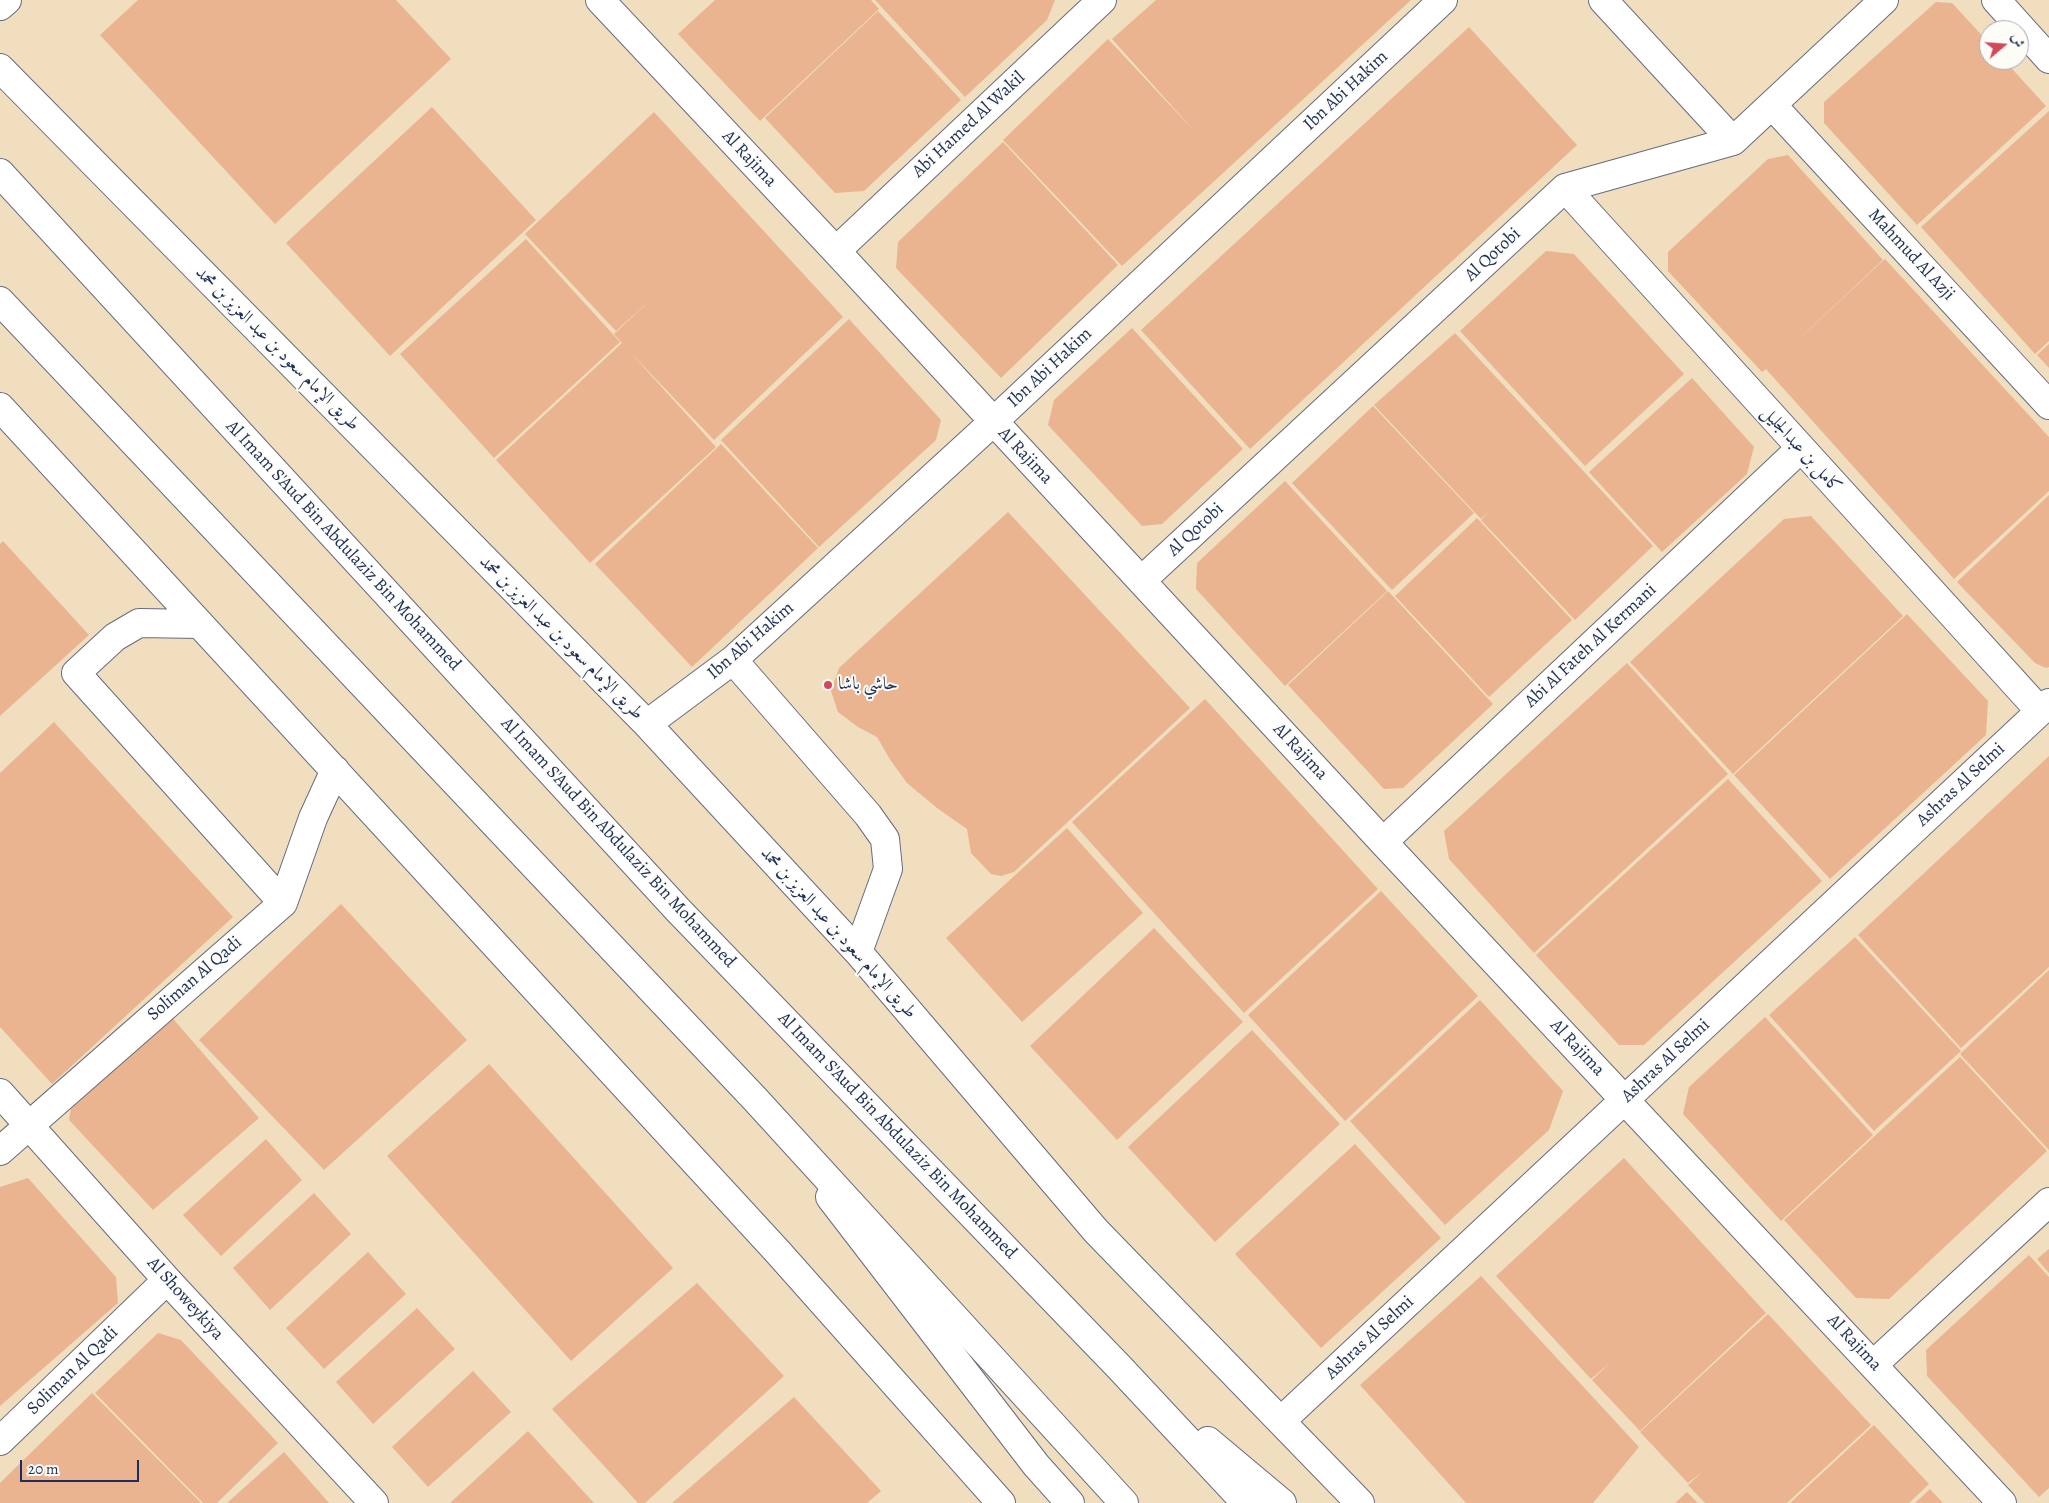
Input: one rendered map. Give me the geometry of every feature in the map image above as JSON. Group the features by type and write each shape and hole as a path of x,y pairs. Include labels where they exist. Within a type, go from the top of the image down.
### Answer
{"street":[{"path":"0,6 7,0"},
{"name":"Al Rajima","path":"600,0 1142,580 1383,842 1874,1364 2002,1503"},
{"name":"Abi Hamed Al Wakil","path":"836,251 1102,0"},
{"name":"Ibn Abi Hakim","path":"647,724 733,660 993,422 1443,0"},
{"path":"1603,0 1733,141"},
{"name":"Al Qotobi","path":"1142,580 1565,188 1733,141 1884,0"},
{"path":"1996,0 2049,59"},
{"name":"طريق الإمام سعود بن عبد العزيز بن محمد","path":"0,68 647,724 858,952 1096,1231 1282,1420 1360,1503"},
{"name":"Mahmud Al Azji","path":"1772,105 2049,405"},
{"name":"Al Imam S'Aud Bin Abdulaziz Bin Mohammed","path":"0,173 678,910 1120,1368 1246,1503"},
{"name":"كامل بن عبدالجليل","path":"1565,188 1800,449 2044,707"},
{"path":"0,301 755,1099 1124,1503"},
{"path":"0,407 777,1251 1001,1503"},
{"name":"Abi Al Fateh Al Kermani","path":"1383,842 1800,449"},
{"path":"200,624 139,623 115,637 76,673 283,903"},
{"path":"733,660 868,815 885,839 888,869 858,952"},
{"name":"Ashras Al Selmi","path":"1282,1420 2044,707"},
{"name":"Soliman Al Qadi","path":"0,1151 283,903 313,818 335,770"},
{"name":"Al Showeykiya","path":"0,1093 167,1280 374,1503"},
{"path":"755,1099 1036,1465 1070,1503"},
{"path":"1874,1364 2049,1202"},
{"name":"Soliman Al Qadi","path":"0,1441 167,1280"},
{"path":"1120,1368 1282,1503"}],"building":[{"path":"138,0 396,0 451,59 275,224 100,35"},
{"path":"715,0 871,0 879,9 760,121 678,34"},
{"path":"875,0 1055,0 1047,20 965,97"},
{"path":"1156,0 1411,0 1122,266 1003,140 1108,39 1196,133 1112,39"},
{"path":"1936,2 1952,3 1979,32 1979,70 2013,70 2046,106 1917,225 1824,123 1824,102"},
{"path":"878,11 961,100 864,191 835,193 765,118"},
{"path":"1469,27 1577,145 1250,449 1141,330"},
{"path":"432,107 536,220 390,356 286,243"},
{"path":"2049,111 2049,341 2035,354 1921,227"},
{"path":"654,112 843,317 714,440 629,351 716,447 590,563 496,460 622,343 614,334 656,295 616,331 525,234"},
{"path":"1003,142 1118,265 1001,378 896,268 898,242"},
{"path":"1788,155 1883,260 1773,363 1885,259 2049,437 2049,491 1954,579 1766,369 1762,372 1668,271 1668,252 1768,159"},
{"path":"526,239 620,342 494,458 400,354"},
{"path":"1546,251 1574,254 1684,374 1585,466 1460,331"},
{"path":"849,319 941,420 936,440 819,547 721,440"},
{"path":"1132,328 1243,449 1162,524 1142,526 1048,425 1054,400"},
{"path":"1455,333 1653,546 1575,620 1481,520 1490,511 1481,519 1374,405"},
{"path":"2049,344 2049,368 2037,355"},
{"path":"1692,378 1754,447 1747,474 1662,552 1589,472"},
{"path":"1373,406 1474,513 1392,590 1292,483"},
{"path":"721,444 818,548 692,667 595,564"},
{"path":"1285,481 1387,591 1285,686 1196,589 1197,563"},
{"path":"2049,495 2049,667 2046,668 2035,663 1957,582"},
{"path":"1008,512 1190,708 1014,872 1001,876 991,874 971,853 967,829 937,808 907,783 877,737 858,727 838,712 831,691 839,668"},
{"path":"1811,516 1903,616 1733,774 1630,662 1784,519"},
{"path":"1477,518 1572,620 1489,697 1395,596"},
{"path":"3,541 89,635 0,716 0,544"},
{"path":"1388,591 1493,704 1403,788 1384,789 1288,685"},
{"path":"1907,614 1988,701 1986,735 1830,879 1734,775"},
{"path":"1627,663 1728,774 1534,953 1449,859 1444,831"},
{"path":"1205,699 1378,889 1244,1013 1072,822"},
{"path":"54,722 233,917 52,1084 0,1027 0,773"},
{"path":"2049,756 2049,967 1961,1048 1858,935"},
{"path":"1728,779 1822,881 1644,1045 1619,1045 1536,955"},
{"path":"1067,828 1143,913 1022,1022 946,938"},
{"path":"1381,891 1478,996 1345,1121 1248,1015"},
{"path":"341,904 467,1040 324,1170 199,1040"},
{"path":"1154,928 1243,1022 1117,1140 1030,1046"},
{"path":"1855,937 1961,1051 1874,1131 1769,1015"},
{"path":"2049,970 2049,1150 1960,1054"},
{"path":"1480,1000 1563,1091 1549,1130 1445,1225 1350,1121"},
{"path":"169,1014 259,1118 153,1210 69,1120 73,1097"},
{"path":"1765,1017 1873,1135 1781,1221 1683,1114 1689,1087"},
{"path":"1252,1030 1340,1124 1215,1242 1128,1147"},
{"path":"1960,1057 2047,1151 1889,1299 1856,1298 1784,1220"},
{"path":"489,1064 673,1268 571,1361 387,1156"},
{"path":"266,1139 302,1180 221,1256 183,1215"},
{"path":"1355,1144 1441,1238 1321,1348 1235,1254"},
{"path":"1624,1158 1766,1313 1640,1431 1592,1380 1611,1362 1591,1379 1496,1276"},
{"path":"28,1178 116,1277 118,1303 0,1406 0,1187"},
{"path":"314,1193 351,1234 270,1310 233,1268"},
{"path":"2049,1249 2049,1273 2037,1259"},
{"path":"368,1252 406,1294 324,1369 286,1328"},
{"path":"2029,1255 2049,1277 2049,1488 2039,1497 1927,1376 1926,1350"},
{"path":"1481,1276 1639,1447 1593,1503 1466,1503 1360,1385"},
{"path":"697,1283 784,1376 645,1503 638,1503 552,1409"},
{"path":"417,1308 455,1349 373,1424 336,1382"},
{"path":"1768,1314 1871,1425 1787,1503 1705,1503 1688,1485 1702,1472 1688,1483 1640,1432"},
{"path":"158,1333 181,1340 278,1443 217,1503 203,1503 95,1393"},
{"path":"473,1371 511,1412 428,1487 392,1447"},
{"path":"92,1393 201,1503 0,1503 0,1483"},
{"path":"794,1397 881,1491 867,1503 672,1503"},
{"path":"1874,1425 1929,1484 1909,1503 1790,1503"},
{"path":"528,1431 594,1503 450,1503"},
{"path":"284,1452 329,1503 227,1503"},
{"path":"1930,1489 1943,1503 1915,1503"},
{"path":"1687,1492 1698,1503 1675,1503"}],"place":[{"name":"حاشي باشا","path":"828,685"}]}
